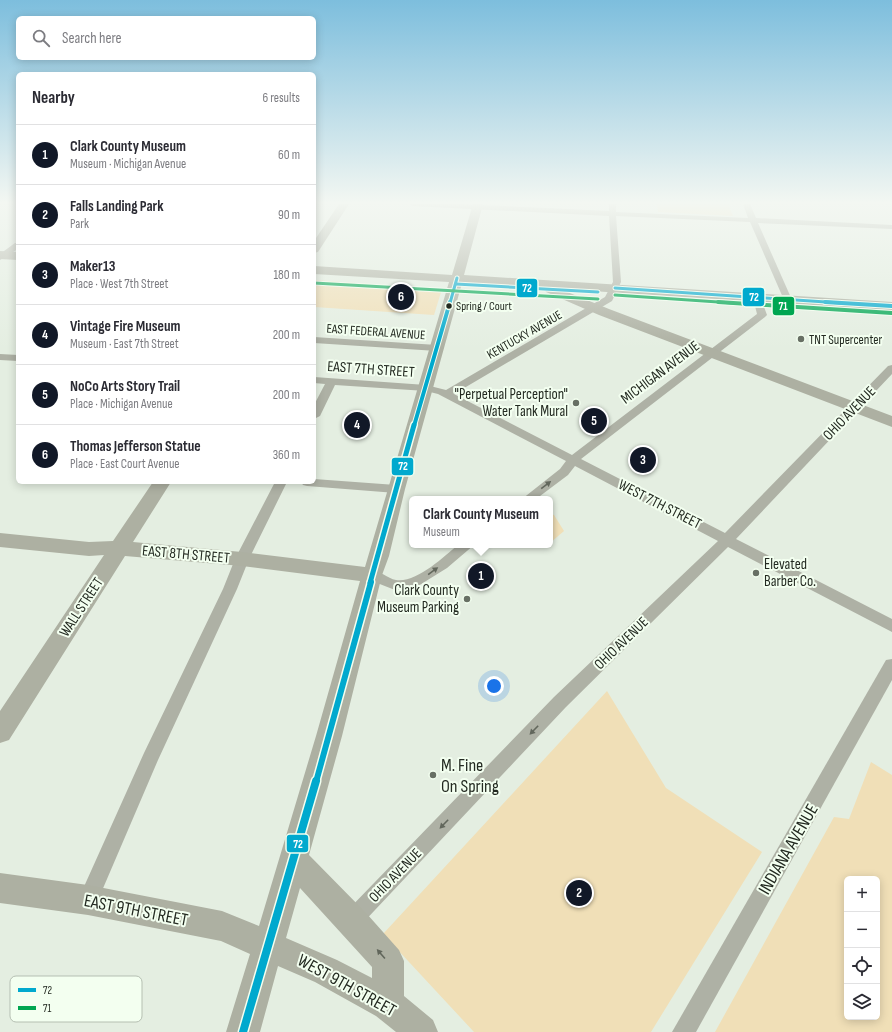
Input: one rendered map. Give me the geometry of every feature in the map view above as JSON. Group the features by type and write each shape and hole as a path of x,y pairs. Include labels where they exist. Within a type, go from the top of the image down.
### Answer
{"main road":[{"path":"243,1032 364,610 372,575 379,556 396,490 465,252"},
{"path":"1,256 16,256"},
{"path":"316,270 550,289 613,290"},
{"path":"316,276 457,281 613,290 742,300 757,298 892,306"},
{"path":"550,289 594,308 892,422"},
{"name":"WALL STREET","path":"0,732 161,484"},
{"name":"EAST 8TH STREET","path":"0,540 89,549 118,548 242,559 372,575"},
{"path":"293,860 352,920 388,961 388,1004"},
{"name":"EAST 9TH STREET","path":"0,888 88,900 222,926 268,946"},
{"name":"WEST 9TH STREET","path":"268,946 326,971 388,1004 421,1032"}],"street":[{"path":"613,290 617,282 615,252"},
{"path":"767,252 788,300"},
{"name":"KENTUCKY AVENUE","path":"447,394 609,299 613,290"},
{"name":"MICHIGAN AVENUE","path":"532,496 564,472 573,460 762,316 757,298"},
{"name":"EAST FEDERAL AVENUE","path":"316,340 437,348"},
{"path":"0,357 16,358"},
{"name":"OHIO AVENUE","path":"352,920 560,702 727,540 892,368"},
{"name":"EAST 7TH STREET","path":"316,380 426,388"},
{"path":"316,412 331,382"},
{"name":"WEST 7TH STREET","path":"426,388 447,394 892,626"},
{"path":"316,483 396,490"},
{"path":"88,900 150,759 230,589 242,559 280,484"},
{"path":"372,575 395,585 408,584 429,574 463,548"},
{"name":"INDIANA AVENUE","path":"683,1032 892,665"}],"shaded area":[{"path":"316,280 442,289 434,315 316,307"},
{"path":"553,515 554,515 564,531 553,540"},
{"path":"607,691 666,788 762,852 651,1032 474,1032 383,934"},
{"path":"871,762 892,775 892,1032 715,1032 834,817 849,819"}],"transit line":[{"name":"72","path":"243,1032 329,736 396,489 457,278"},
{"name":"71","path":"316,283 598,299"},
{"name":"72","path":"456,284 598,292"},
{"name":"72","path":"615,288 892,306"},
{"name":"71","path":"615,295 892,313"}],"place":[{"name":"Thomas Jefferson Statue","path":"401,297"},
{"name":"Spring / Court","path":"449,306"},
{"name":"TNT Supercenter","path":"801,339"},
{"name":"\"Perpetual Perception\" Water Tank Mural","path":"576,403"},
{"name":"NoCo Arts Story Trail","path":"594,421"},
{"name":"Vintage Fire Museum","path":"357,425"},
{"name":"Maker13","path":"643,460"},
{"name":"Elevated Barber Co.","path":"756,573"},
{"name":"Clark County Museum","path":"481,576"},
{"name":"Clark County Museum Parking","path":"467,599"},
{"name":"M. Fine On Spring","path":"433,775"},
{"name":"Falls Landing Park","path":"579,893"}]}
